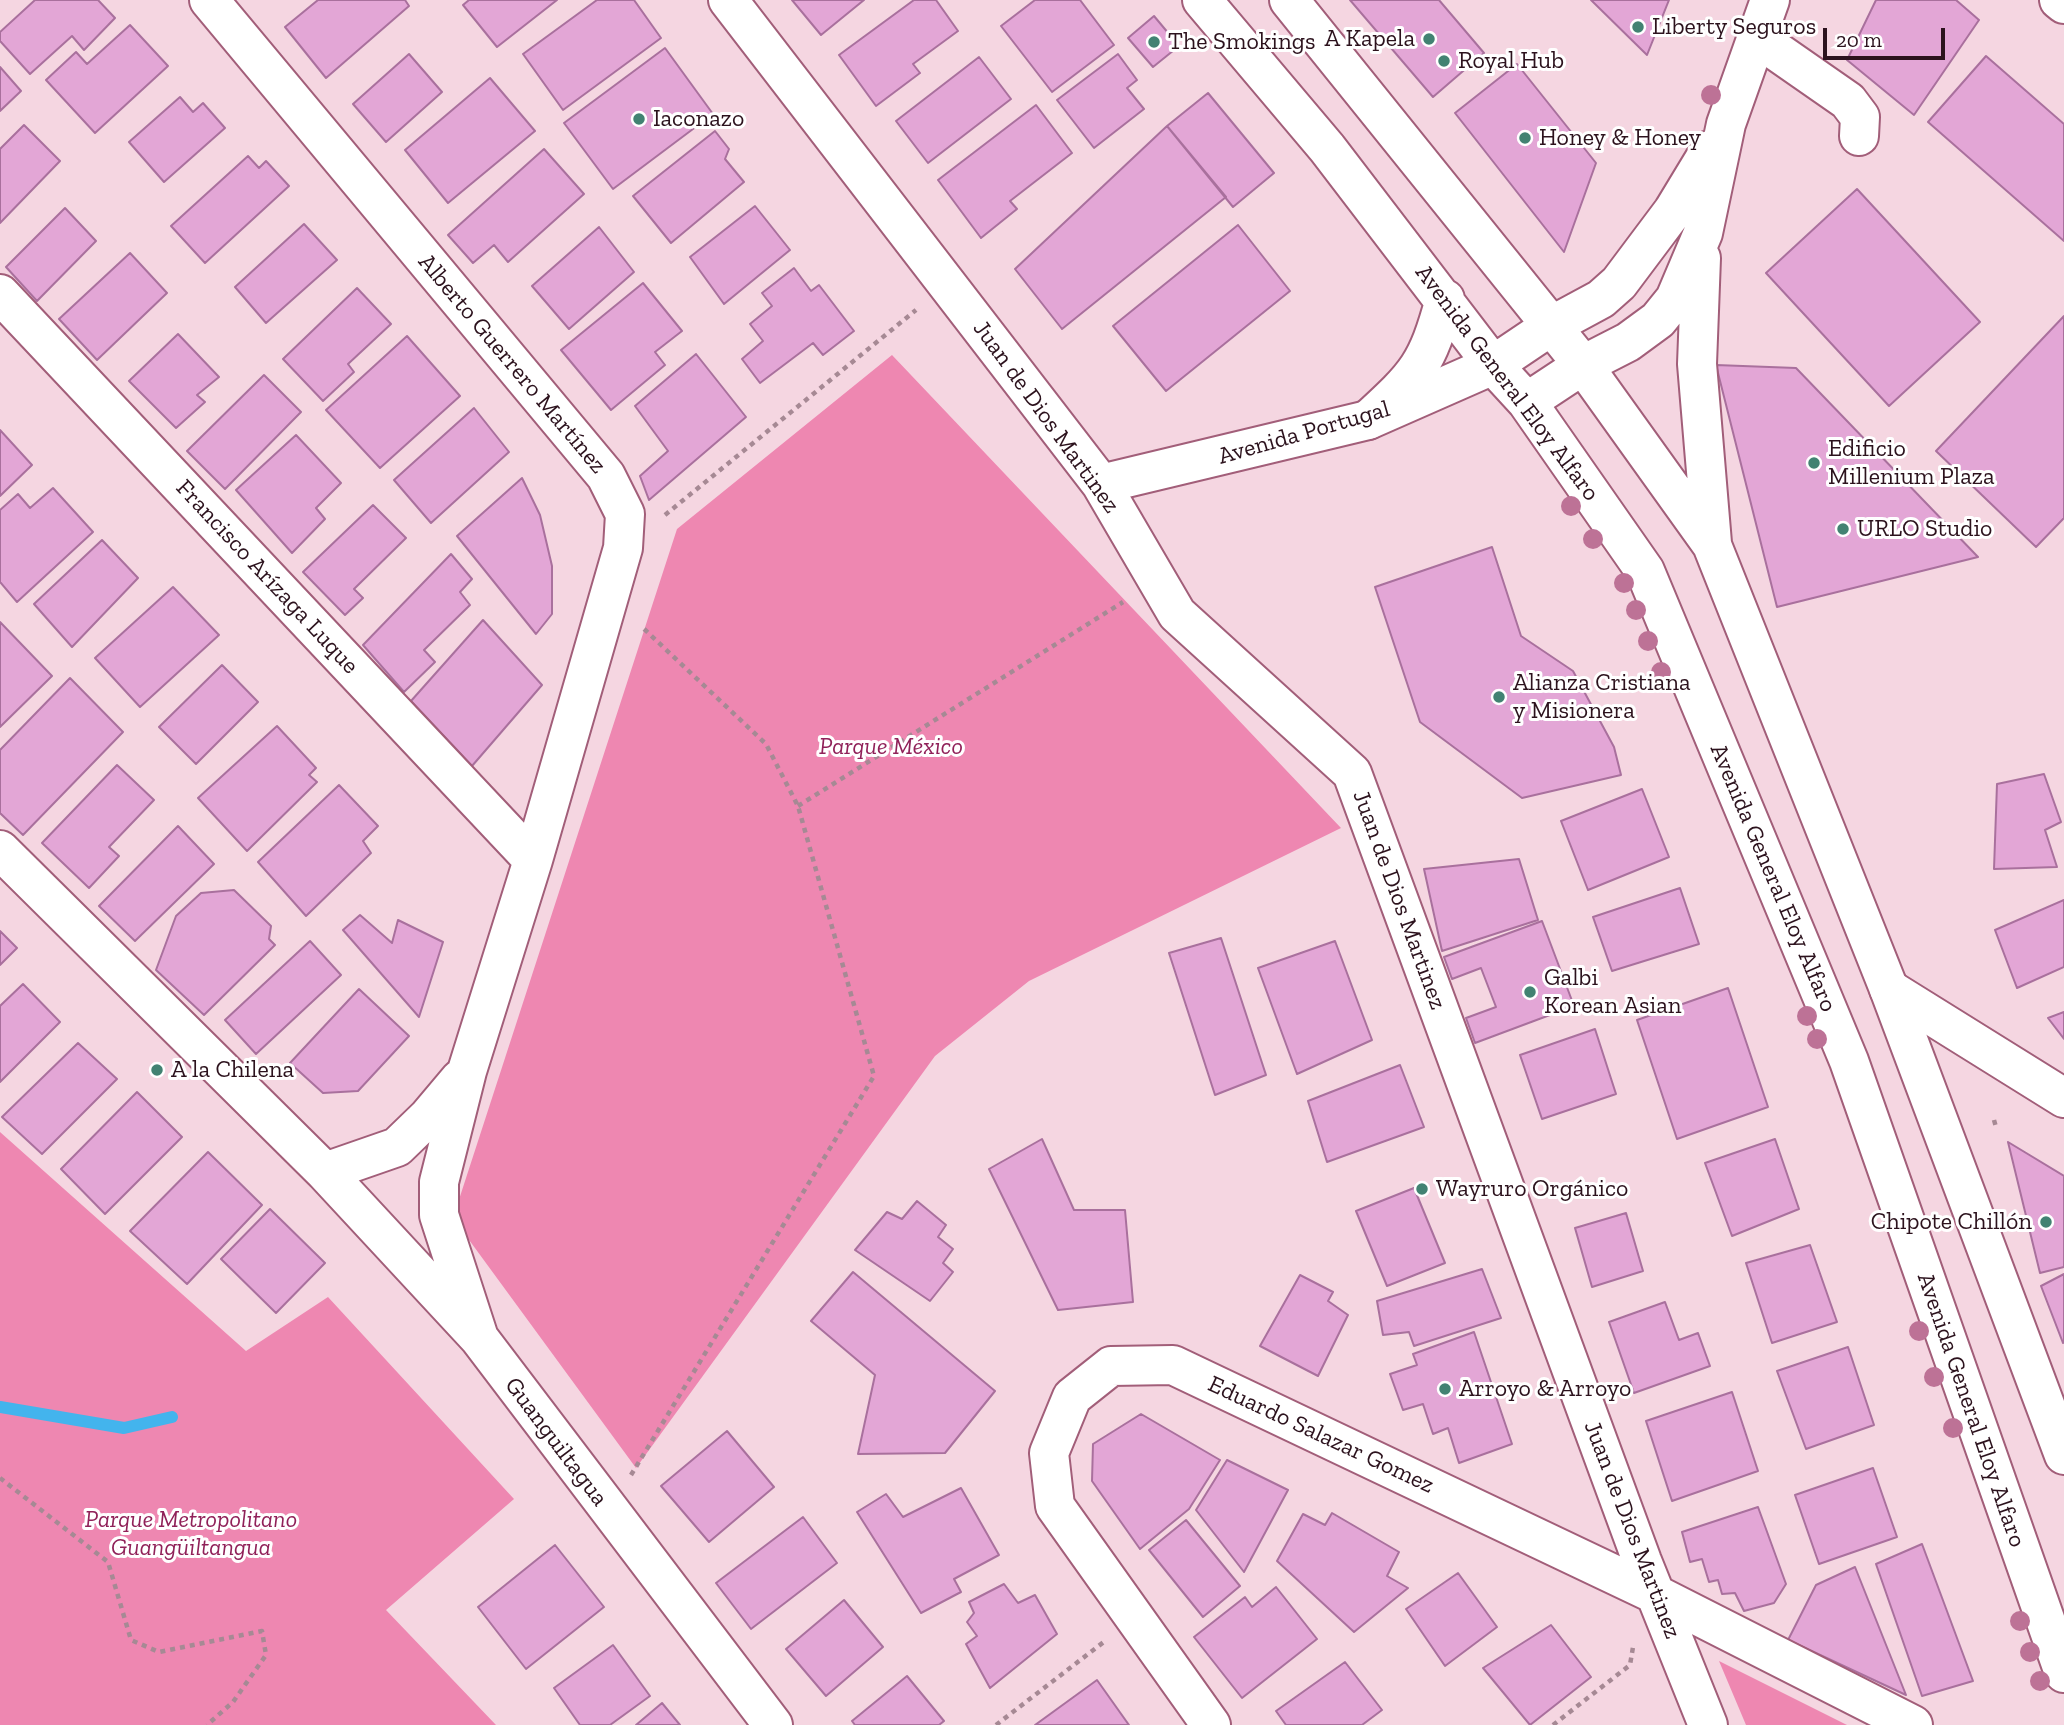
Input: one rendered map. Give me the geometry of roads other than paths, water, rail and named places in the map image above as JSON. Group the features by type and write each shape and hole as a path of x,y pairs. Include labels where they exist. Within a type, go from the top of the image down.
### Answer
{"street":[{"name":"Alberto Guerrero Martínez","path":"209,0 606,476 625,514 623,548 534,860 467,1071 439,1182 439,1215 479,1338"},
{"name":"Juan de Dios Martinez","path":"728,0 1101,484 1177,614 1352,773 1655,1594 1708,1725"},
{"name":"Avenida General Eloy Alfaro","path":"1202,0 1327,148 1493,365 1527,402 1645,570 1849,1061 2064,1674"},
{"path":"1289,0 1583,365 1712,545 1889,989 2064,1455"},
{"name":"Avenida Portugal","path":"1527,402 1583,365 1628,342 1658,320 1675,299 1703,233 1726,124 1770,0"},
{"path":"2059,0 2064,4"},
{"path":"1756,37 1848,101 1860,117 1860,136"},
{"name":"Avenida Portugal","path":"1101,484 1368,420 1493,365 1550,326 1601,299 1633,269 1673,211 1726,124"},
{"path":"1703,233 1697,363 1712,545"},
{"name":"Francisco Arízaga Luque","path":"0,293 534,860"},
{"path":"1368,420 1414,377 1432,349 1445,299"},
{"name":"Guanguiltagua","path":"0,850 325,1172 479,1338 607,1511 773,1725"},
{"path":"1889,989 2064,1098"},
{"name":"Alberto Guerrero Martínez","path":"325,1172 397,1147 428,1117 467,1071"},
{"name":"Eduardo Salazar Gomez","path":"1211,1725 1055,1506 1049,1453 1072,1397 1111,1366 1173,1365 1655,1594 1913,1725"}],"waterway":[{"path":"0,1407 124,1428 172,1417"}],"place":[{"name":"Liberty Seguros","path":"1638,27"},
{"name":"A Kapela","path":"1429,39"},
{"name":"The Smokings","path":"1154,42"},
{"name":"Royal Hub","path":"1444,61"},
{"name":"Iaconazo","path":"639,119"},
{"name":"Honey & Honey","path":"1525,138"},
{"name":"Edificio Millenium Plaza","path":"1814,463"},
{"name":"URLO Studio","path":"1843,529"},
{"name":"Alianza Cristiana y Misionera","path":"1499,697"},
{"name":"Galbi Korean Asian","path":"1530,992"},
{"name":"A la Chilena","path":"157,1070"},
{"name":"Wayruro Orgánico","path":"1422,1189"},
{"name":"Chipote Chillón","path":"2046,1222"},
{"name":"Arroyo & Arroyo","path":"1445,1389"}],"park label":[{"name":"Parque México","path":"891,747"},
{"name":"Parque Metropolitano Guangüiltangua","path":"191,1534"}]}
